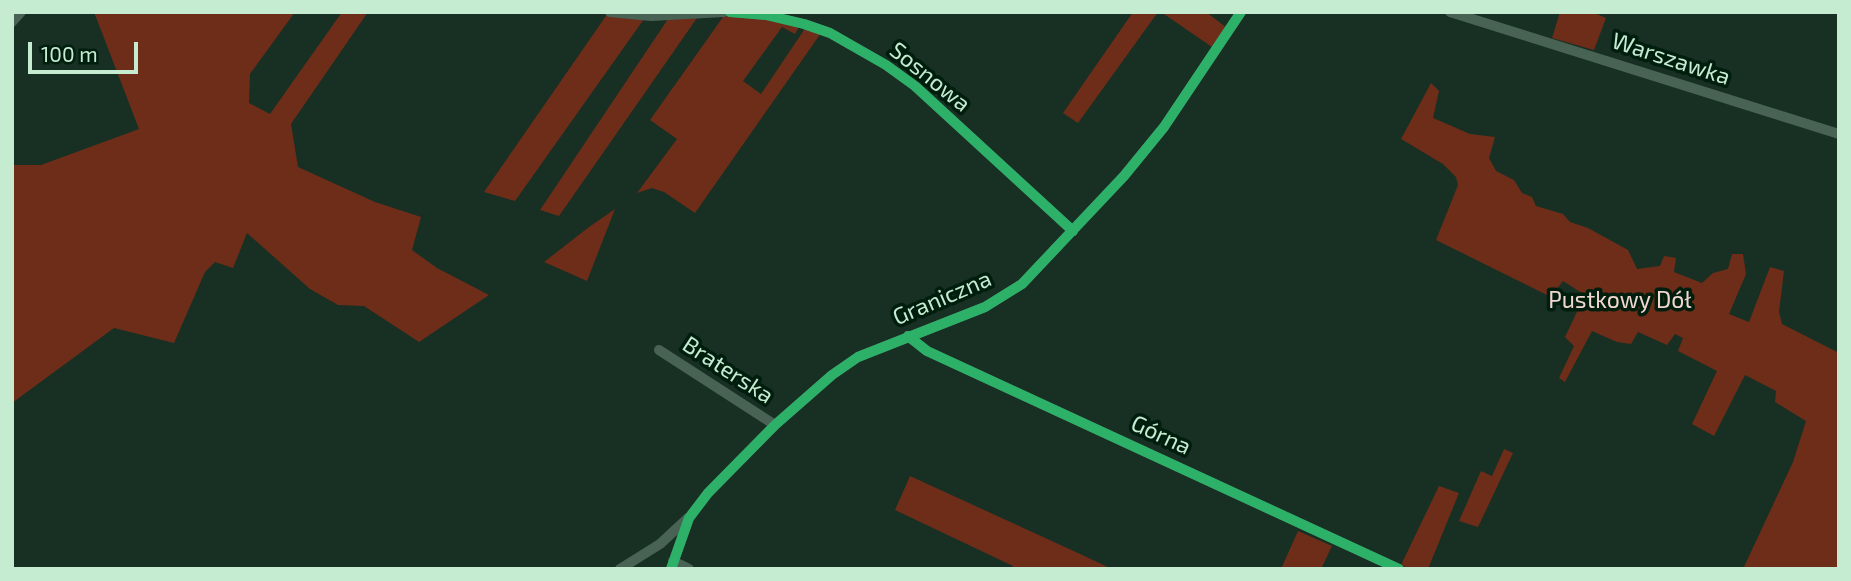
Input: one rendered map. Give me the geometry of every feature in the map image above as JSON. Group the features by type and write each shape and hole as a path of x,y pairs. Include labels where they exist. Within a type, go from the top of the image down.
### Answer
{"street":[{"path":"610,12 651,16 724,12"},
{"name":"Sosnowa","path":"730,12 766,15 804,24 830,33 886,65 915,86 1073,232"},
{"name":"Graniczna","path":"672,565 689,518 708,493 775,425 832,374 858,357 985,307 1022,285 1073,232 1164,127 1241,12"},
{"name":"Warszawka","path":"1450,12 1839,134"},
{"name":"Górna","path":"908,336 927,351 1399,569"},
{"name":"Braterska","path":"659,350 775,425"},
{"path":"620,569 660,544 689,518"},
{"path":"672,565 689,569"}],"green space":[{"path":"94,12 295,12 250,74 249,103 270,114 342,12 368,12 291,124 298,167 375,202 421,217 412,250 437,268 489,295 419,342 364,306 338,305 310,289 247,233 233,268 215,262 205,272 174,343 114,328 12,403 12,165 41,165 139,129"},
{"path":"1133,12 1158,12 1078,123 1063,113"},
{"path":"1161,12 1206,12 1227,28 1212,47"},
{"path":"1560,12 1592,12 1606,18 1594,50 1552,38"},
{"path":"608,13 644,19 515,201 484,192"},
{"path":"739,15 800,25 795,34 782,27 743,81 761,94 806,27 821,33 695,213 664,192 652,188 637,193 677,139 650,120 723,17"},
{"path":"697,18 559,216 540,210 668,19"},
{"name":"Pustkowy Dół","path":"1431,83 1439,91 1433,118 1470,134 1495,137 1489,158 1496,171 1514,180 1522,193 1532,197 1536,206 1563,214 1570,222 1588,228 1628,250 1637,269 1660,266 1664,256 1676,258 1674,272 1702,283 1713,273 1728,269 1732,254 1743,254 1746,274 1729,314 1749,322 1770,267 1784,271 1779,312 1782,324 1839,353 1837,569 1743,569 1793,462 1806,421 1775,402 1776,391 1745,375 1714,436 1692,424 1717,371 1678,351 1683,338 1675,334 1667,345 1638,332 1631,344 1617,342 1592,331 1565,382 1559,378 1574,346 1565,337 1585,295 1563,281 1551,297 1436,240 1458,185 1456,177 1443,164 1401,139"},
{"path":"615,209 587,281 544,262 589,227"},
{"path":"1504,449 1513,453 1478,527 1459,521 1481,471 1492,476"},
{"path":"910,476 1112,569 1012,569 1013,566 895,510"},
{"path":"1439,486 1459,493 1428,569 1410,569 1401,565"},
{"path":"1298,531 1332,546 1321,569 1281,569"}],"cycle path":[{"path":"730,12 766,15 804,24 830,33 886,65 915,86 1073,231"},
{"path":"671,569 689,518 708,493 775,425 832,375 858,357 985,307 1022,284 1124,176 1164,127 1241,12"},
{"path":"908,336 927,351 1399,569"}]}
